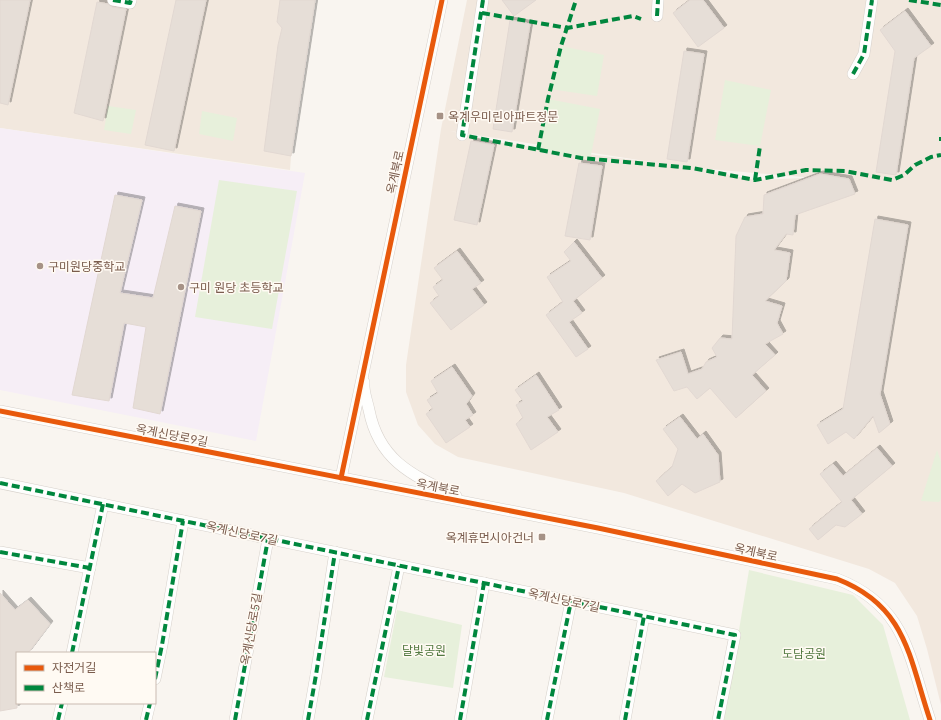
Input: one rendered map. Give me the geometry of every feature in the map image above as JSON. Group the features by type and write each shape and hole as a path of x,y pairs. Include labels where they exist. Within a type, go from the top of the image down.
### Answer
{"street":[{"path":"113,0 130,3 130,0"},
{"name":"옥계북로","path":"442,0 341,478 598,528 824,576 850,584 866,594 884,609 902,634 930,720"},
{"path":"462,135 483,0"},
{"path":"657,16 658,0"},
{"path":"852,74 864,54 872,0"},
{"path":"366,360 364,389 370,418 383,446 401,466 417,478 471,503"},
{"name":"옥계신당로9길","path":"0,411 341,478"},
{"name":"옥계신당로7길","path":"0,483 735,635 718,720"},
{"path":"72,652 103,504"},
{"path":"156,674 165,630 182,521"},
{"name":"옥계신당로5길","path":"235,720 268,539"},
{"path":"0,552 90,568"},
{"path":"308,720 335,552"},
{"path":"368,720 399,566"},
{"path":"460,720 484,583"},
{"path":"547,720 571,601"},
{"path":"625,720 644,616"},
{"path":"58,720 62,704"},
{"path":"146,720 150,704"}],"shaded area":[{"path":"0,0 315,0 290,170 0,128"},
{"path":"467,0 941,0 941,705 917,616 895,583 869,569 624,493 458,457 435,444 418,425 406,392 406,365 441,129","holes":["450,131 665,164 503,143","697,168 804,177 804,178 755,180"]},
{"name":"구미 원당 초등학교","path":"0,128 305,173 256,441 0,390"}],"green space":[{"path":"561,46 604,55 597,96 550,89"},
{"path":"725,80 771,90 760,146 715,140"},
{"path":"548,99 600,109 590,160 538,150"},
{"path":"108,106 136,110 131,134 104,130"},
{"path":"202,111 237,118 233,141 199,134"},
{"path":"219,180 297,191 272,329 195,317"},
{"path":"937,450 941,462 941,499 939,502 921,501"},
{"name":"도담공원","path":"749,570 853,595 883,625 910,720 724,720"},
{"name":"달빛공원","path":"397,610 462,625 453,688 384,677"}],"building":[{"path":"0,0 30,0 8,105 0,103"},
{"path":"176,0 206,0 174,151 145,145"},
{"path":"280,0 315,0 291,156 264,151 278,45 282,28 277,22"},
{"path":"502,0 536,0 514,16"},
{"path":"690,0 703,0 724,28 698,47 673,13"},
{"path":"97,2 108,4 112,7 126,9 103,121 74,113"},
{"path":"905,11 931,46 914,58 896,175 876,172 895,51 880,30"},
{"path":"510,20 530,24 512,132 493,129"},
{"path":"684,51 704,54 687,162 667,159"},
{"path":"471,141 494,145 477,225 454,220"},
{"path":"579,163 602,166 590,240 565,236"},
{"path":"820,174 849,179 855,194 795,215 793,235 786,234 774,250 790,253 786,281 765,301 782,306 777,323 783,334 765,344 775,355 752,375 766,391 736,418 710,388 697,399 687,387 674,391 656,360 681,352 688,374 702,369 706,362 717,357 712,348 720,338 732,339 736,236 745,217 763,214 764,195"},
{"path":"115,195 142,200 120,293 153,298 175,206 201,211 160,414 133,408 146,327 124,323 109,401 72,395"},
{"path":"875,219 908,225 880,394 890,424 879,433 873,416 854,439 846,432 828,444 817,425 843,409"},
{"path":"574,242 602,278 573,301 582,313 569,322 588,349 576,357 546,315 563,302 547,277 571,261 564,252"},
{"path":"457,251 481,283 472,289 484,305 451,330 430,303 439,296 433,287 443,280 434,268"},
{"path":"452,367 472,396 466,404 473,415 465,420 470,427 446,443 426,414 433,409 427,400 438,393 431,381"},
{"path":"536,375 559,410 547,417 558,432 531,450 516,424 523,418 516,405 523,401 515,390"},
{"path":"680,417 697,439 703,434 718,455 720,482 695,493 682,484 668,496 656,481 672,467 678,449 663,429"},
{"path":"877,448 892,466 851,500 862,514 845,527 836,525 818,540 809,529 842,502 820,474 833,464 843,476"},
{"path":"0,593 15,610 28,600 50,624 29,652 16,652 17,708 0,711"}],"marked path":[{"path":"113,0 130,3 131,0"},
{"path":"483,0 462,135 581,158 692,168 755,180 806,170 845,171 892,180 904,175 915,165 931,157 941,155"},
{"path":"538,150 548,99 561,46 576,0"},
{"path":"657,16 658,0"},
{"path":"853,74 864,54 872,0"},
{"path":"909,0 941,5"},
{"path":"482,13 567,28 633,16 641,19"},
{"path":"755,180 760,146"},
{"path":"0,483 735,635 718,720"},
{"path":"72,652 103,504"},
{"path":"156,674 183,521"},
{"path":"235,720 268,539"},
{"path":"0,552 90,568"},
{"path":"308,720 335,552"},
{"path":"367,720 399,566"},
{"path":"460,720 484,583"},
{"path":"547,720 571,601"},
{"path":"625,720 644,616"},
{"path":"58,720 62,704"},
{"path":"146,720 150,704"}],"cycle path":[{"path":"341,478 442,0"},
{"path":"0,411 598,528 837,579 860,590 878,604 892,619 902,636 910,655 930,720"}],"place":[{"name":"옥계우미린아파트정문","path":"440,116"},
{"name":"구미원당중학교","path":"40,266"},
{"name":"구미 원당 초등학교","path":"181,287"},
{"name":"옥계휴먼시아건너","path":"542,537"}]}
